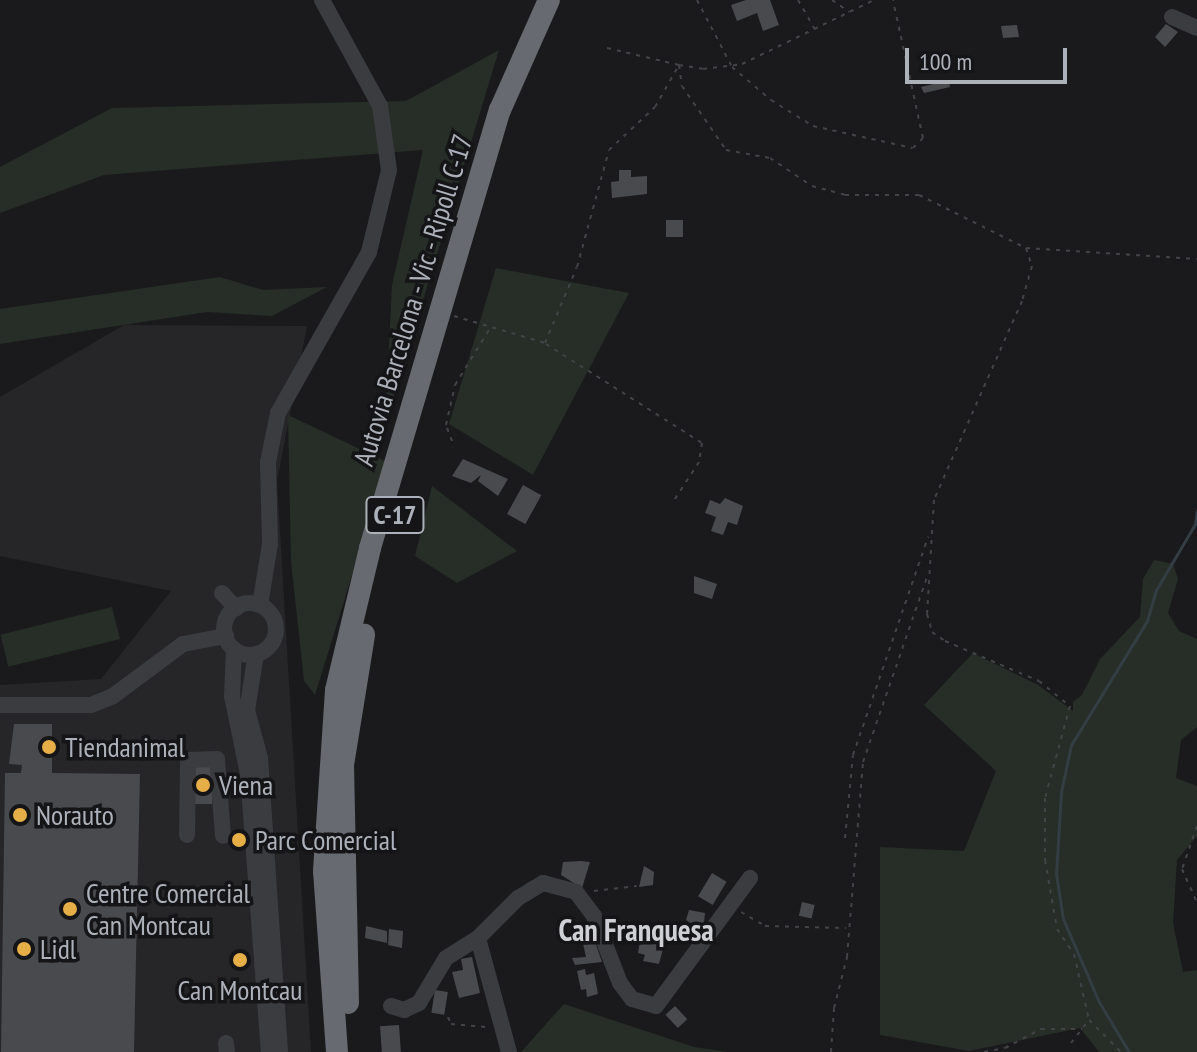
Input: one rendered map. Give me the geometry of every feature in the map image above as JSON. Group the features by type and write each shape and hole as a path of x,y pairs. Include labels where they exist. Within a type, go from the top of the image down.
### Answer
{"highway":[{"path":"500,110 499,89 536,0"},
{"name":"Autovia Barcelona - Vic - Ripoll C-17","path":"337,1052 324,871 336,690 370,548 500,110 549,0"},
{"name":"Autovia Barcelona - Vic - Ripoll C-17","path":"352,1052 343,765 359,659 384,552 504,142 533,63 565,0"}],"street":[{"path":"260,605 270,544 268,462 278,413 369,252 389,170 380,106 322,0"},
{"path":"1172,17 1197,28"},
{"path":"222,593 236,608"},
{"path":"256,654 270,646 276,631 272,615 260,605 236,608 225,625 230,642 232,696 248,774 269,1052"},
{"path":"0,705 61,709 113,696 183,644 230,642 256,654"},
{"path":"256,654 247,710 260,758 280,1052"},
{"path":"187,835 188,760 217,759 223,836"},
{"path":"391,1006 404,1010 419,1003 446,958 478,938 518,898 543,883 560,884 577,893 594,916 620,983 644,1006 665,1001 733,907 750,878"},
{"path":"478,938 509,1052"}],"path":[{"path":"697,0 732,67 813,126 913,148 923,138 893,0"},
{"path":"798,0 816,31"},
{"path":"832,0 850,13"},
{"path":"607,48 679,65 732,67 816,31 874,0"},
{"path":"679,65 682,86 726,150 770,158 828,191 919,195 1026,248 1197,259"},
{"path":"545,343 577,267 609,150 655,107 679,65"},
{"path":"1026,248 1032,266 1022,301 934,500 927,614 932,632 1039,681 1070,706 1045,798 1045,860 1057,929 1074,954 1089,1020 1121,1052"},
{"path":"453,316 545,343 702,443 699,462 673,502"},
{"path":"452,441 446,425 455,385 490,327"},
{"path":"845,838 853,755 930,533"},
{"path":"831,1052 848,928 863,762 928,573"},
{"path":"1197,826 1182,869 1197,903"},
{"path":"577,893 637,886"},
{"path":"733,907 765,926 848,928"},
{"path":"448,1017 451,1024 469,1027 502,1023"},
{"path":"1071,1043 1089,1020"},
{"path":"984,1052 1005,1048 1041,1029 1082,1029"}],"shaded area":[{"path":"499,50 385,425 392,285 423,150 104,175 0,213 0,167 112,108 406,101"},
{"path":"496,268 629,293 533,475 449,424"},
{"path":"220,277 263,290 327,287 272,316 207,312 0,344 0,309"},
{"path":"124,325 307,326 277,481 311,1052 0,1052 0,685 101,679 171,591 0,556 0,397"},
{"path":"288,415 387,462 315,695 304,681 291,561"},
{"path":"432,486 517,551 457,583 415,556"},
{"path":"1154,560 1173,564 1178,579 1168,613 1179,631 1197,639 1197,727 1181,740 1176,778 1197,786 1197,836 1177,860 1173,923 1183,972 1197,970 1197,1052 1099,1052 1080,1028 969,1051 880,1035 880,847 964,851 996,771 924,705 973,653 1038,685 1073,711 1073,702 1082,695 1100,659 1140,617 1143,579"},
{"path":"112,607 120,639 8,667 0,635"},
{"path":"564,1004 694,1047 728,1052 521,1052"}],"building":[{"path":"746,0 770,0 779,25 763,31 757,13 737,21 731,5"},
{"path":"1166,24 1178,32 1165,47 1155,37"},
{"path":"1017,25 1019,37 1003,38 1001,26"},
{"path":"949,80 950,87 924,93 921,87"},
{"path":"619,170 631,170 631,177 647,176 647,194 612,198 611,182 619,181"},
{"path":"666,220 683,220 683,237 666,237"},
{"path":"463,459 508,479 498,496 478,481 481,475 471,483 452,476"},
{"path":"523,485 541,495 525,524 507,514"},
{"path":"725,498 743,506 737,525 728,522 723,535 711,531 716,517 705,513 710,500 720,504"},
{"path":"694,576 717,584 712,599 694,593"},
{"name":"Centre Comercial Can Montcau","path":"14,724 52,724 52,773 140,774 134,1052 1,1052 5,773 21,773 22,765 9,764"},
{"name":"Viena","path":"194,765 212,765 212,804 194,804"},
{"path":"563,862 590,862 582,888 561,875"},
{"path":"644,866 654,872 653,885 639,887"},
{"path":"712,873 727,882 713,905 698,896"},
{"path":"802,902 815,905 812,919 799,916"},
{"path":"689,910 705,913 703,931 686,920"},
{"path":"366,926 387,931 387,943 365,938"},
{"path":"389,929 403,931 402,948 388,945"},
{"path":"593,936 602,962 575,965 572,958 586,957 582,939"},
{"path":"640,941 664,945 659,964 643,961 645,955 638,953"},
{"path":"472,957 480,993 459,998 452,972 463,970 461,959"},
{"path":"585,969 586,975 594,973 598,994 587,997 586,989 581,990 577,971"},
{"path":"435,990 448,992 444,1015 431,1013"},
{"path":"675,1006 687,1019 678,1028 665,1015"},
{"path":"399,1025 401,1052 382,1052 380,1026"}],"waterway":[{"path":"1129,1052 1099,1002 1063,919 1056,874 1061,792 1071,745 1147,621 1156,590 1195,524 1197,510"}],"place":[{"name":"Tiendanimal","path":"49,747"},
{"name":"Viena","path":"203,785"},
{"name":"Norauto","path":"20,815"},
{"name":"Parc Comercial","path":"239,840"},
{"name":"Centre Comercial Can Montcau","path":"70,909"},
{"name":"Lidl","path":"24,949"},
{"name":"Can Montcau","path":"240,960"}],"district":[{"name":"Can Franquesa","path":"636,930"}]}
